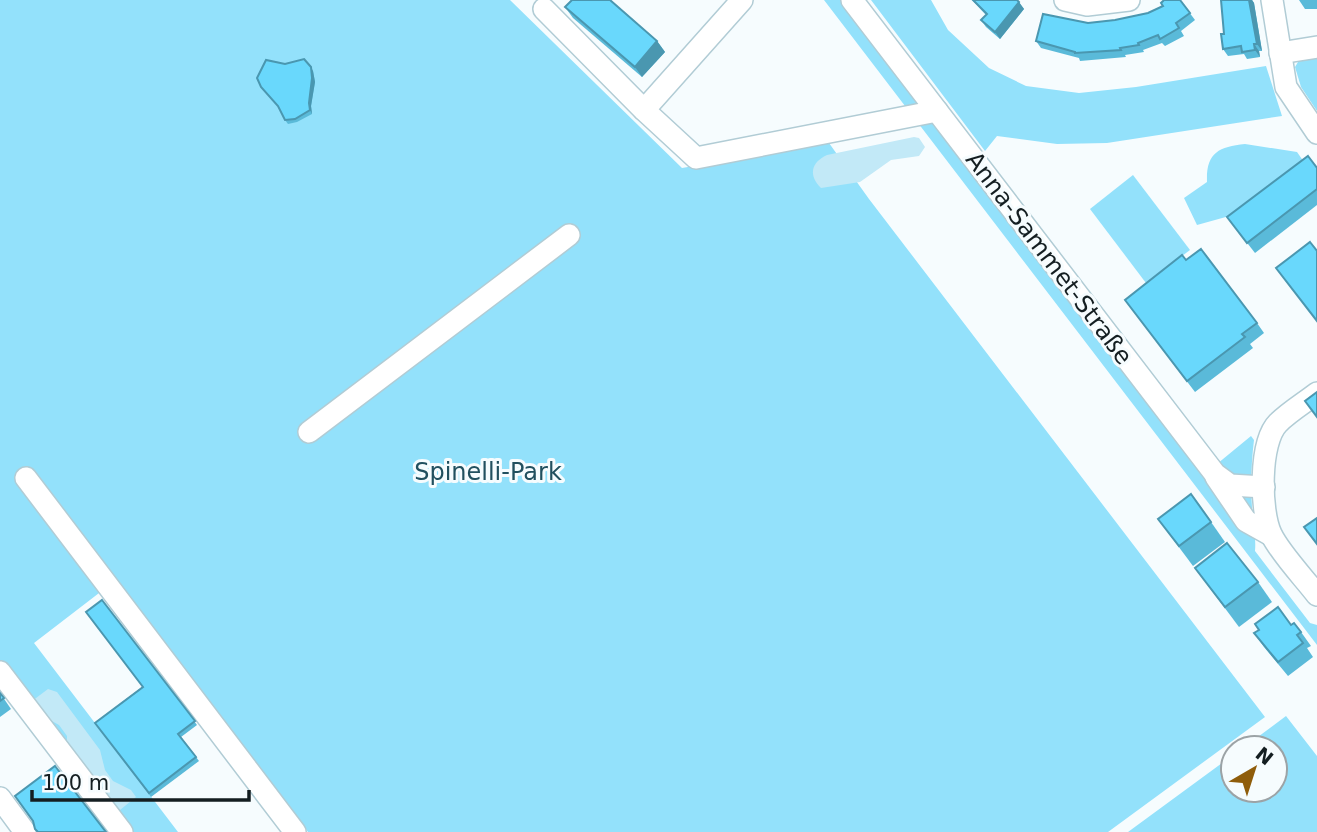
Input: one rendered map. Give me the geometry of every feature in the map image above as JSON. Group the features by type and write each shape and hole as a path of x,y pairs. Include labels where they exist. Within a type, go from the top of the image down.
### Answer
{"street":[{"path":"644,110 742,0"},
{"name":"Anna-Sammet-Straße","path":"852,0 929,112 1215,474 1245,521 1271,535"},
{"path":"1065,0 1129,0"},
{"path":"1272,0 1286,87 1317,134"},
{"path":"544,9 644,110 696,158 929,112"},
{"path":"1280,53 1317,47"},
{"path":"309,432 569,235"},
{"path":"1317,393 1276,425 1265,449 1264,487 1265,516 1271,535 1317,595"},
{"path":"1215,474 1230,485 1264,487"},
{"path":"26,478 295,832"},
{"path":"0,672 122,832"},
{"path":"0,798 25,832"}],"green space":[{"name":"Spinelli-Park","path":"0,0 510,0 682,168 829,143 1265,717 1242,734 1219,734 1219,751 1108,832 308,832 116,580 34,643 178,832 111,832 0,686"},
{"path":"824,0 843,0 1206,473 1251,436 1254,440 1251,489 1255,551 1310,623 1317,625 1317,645"},
{"path":"871,0 931,0 948,30 989,68 1026,86 1079,93 1136,87 1266,66 1282,116 1107,143 1057,144 997,136 985,151"},
{"path":"1317,54 1317,111 1301,87 1295,67 1301,57"},
{"path":"1245,144 1297,152 1304,162 1233,215 1197,225 1184,198 1207,182 1209,164 1216,153 1228,147"},
{"path":"1133,175 1190,250 1146,283 1090,209"},
{"path":"1286,716 1317,756 1317,832 1128,832 1219,765 1219,804 1289,804 1289,734 1262,734"}],"shaded area":[{"path":"919,138 925,147 919,156 891,160 860,182 821,188 814,179 814,166 827,155"},
{"path":"48,689 57,692 100,750 105,770 113,781 131,790 136,797 120,810 110,797 101,793 67,749 67,736 59,725 41,715 32,701"}],"building":[{"path":"572,0 610,0 657,41 635,67 565,7"},
{"path":"973,0 1019,2 995,32 981,20 987,14"},
{"path":"1164,0 1180,0 1190,13 1176,23 1179,28 1160,39 1158,35 1138,43 1139,45 1120,48 1121,50 1075,53 1036,41 1043,14 1088,23 1115,20 1148,13 1163,6 1161,3"},
{"path":"1221,0 1249,0 1257,44 1254,44 1255,50 1242,52 1241,46 1223,49"},
{"path":"304,59 311,67 310,110 295,119 285,120 257,78 266,60 285,64"},
{"path":"1308,156 1317,168 1317,189 1247,243 1227,217"},
{"path":"1310,242 1317,251 1317,321 1276,268"},
{"path":"1201,249 1257,323 1242,334 1245,337 1187,381 1125,300 1182,255 1186,260"},
{"path":"1317,392 1317,417 1305,401"},
{"path":"1191,494 1211,522 1179,546 1158,519"},
{"path":"1317,518 1317,544 1304,527"},
{"path":"1227,543 1258,582 1225,607 1195,568"},
{"path":"102,600 195,721 178,734 196,757 149,793 95,723 143,687 86,612"},
{"path":"1278,607 1291,625 1294,623 1301,632 1297,635 1303,643 1278,662 1254,633 1259,630 1255,624"},
{"path":"55,766 106,832 38,832 35,829 33,821 15,796"}]}
